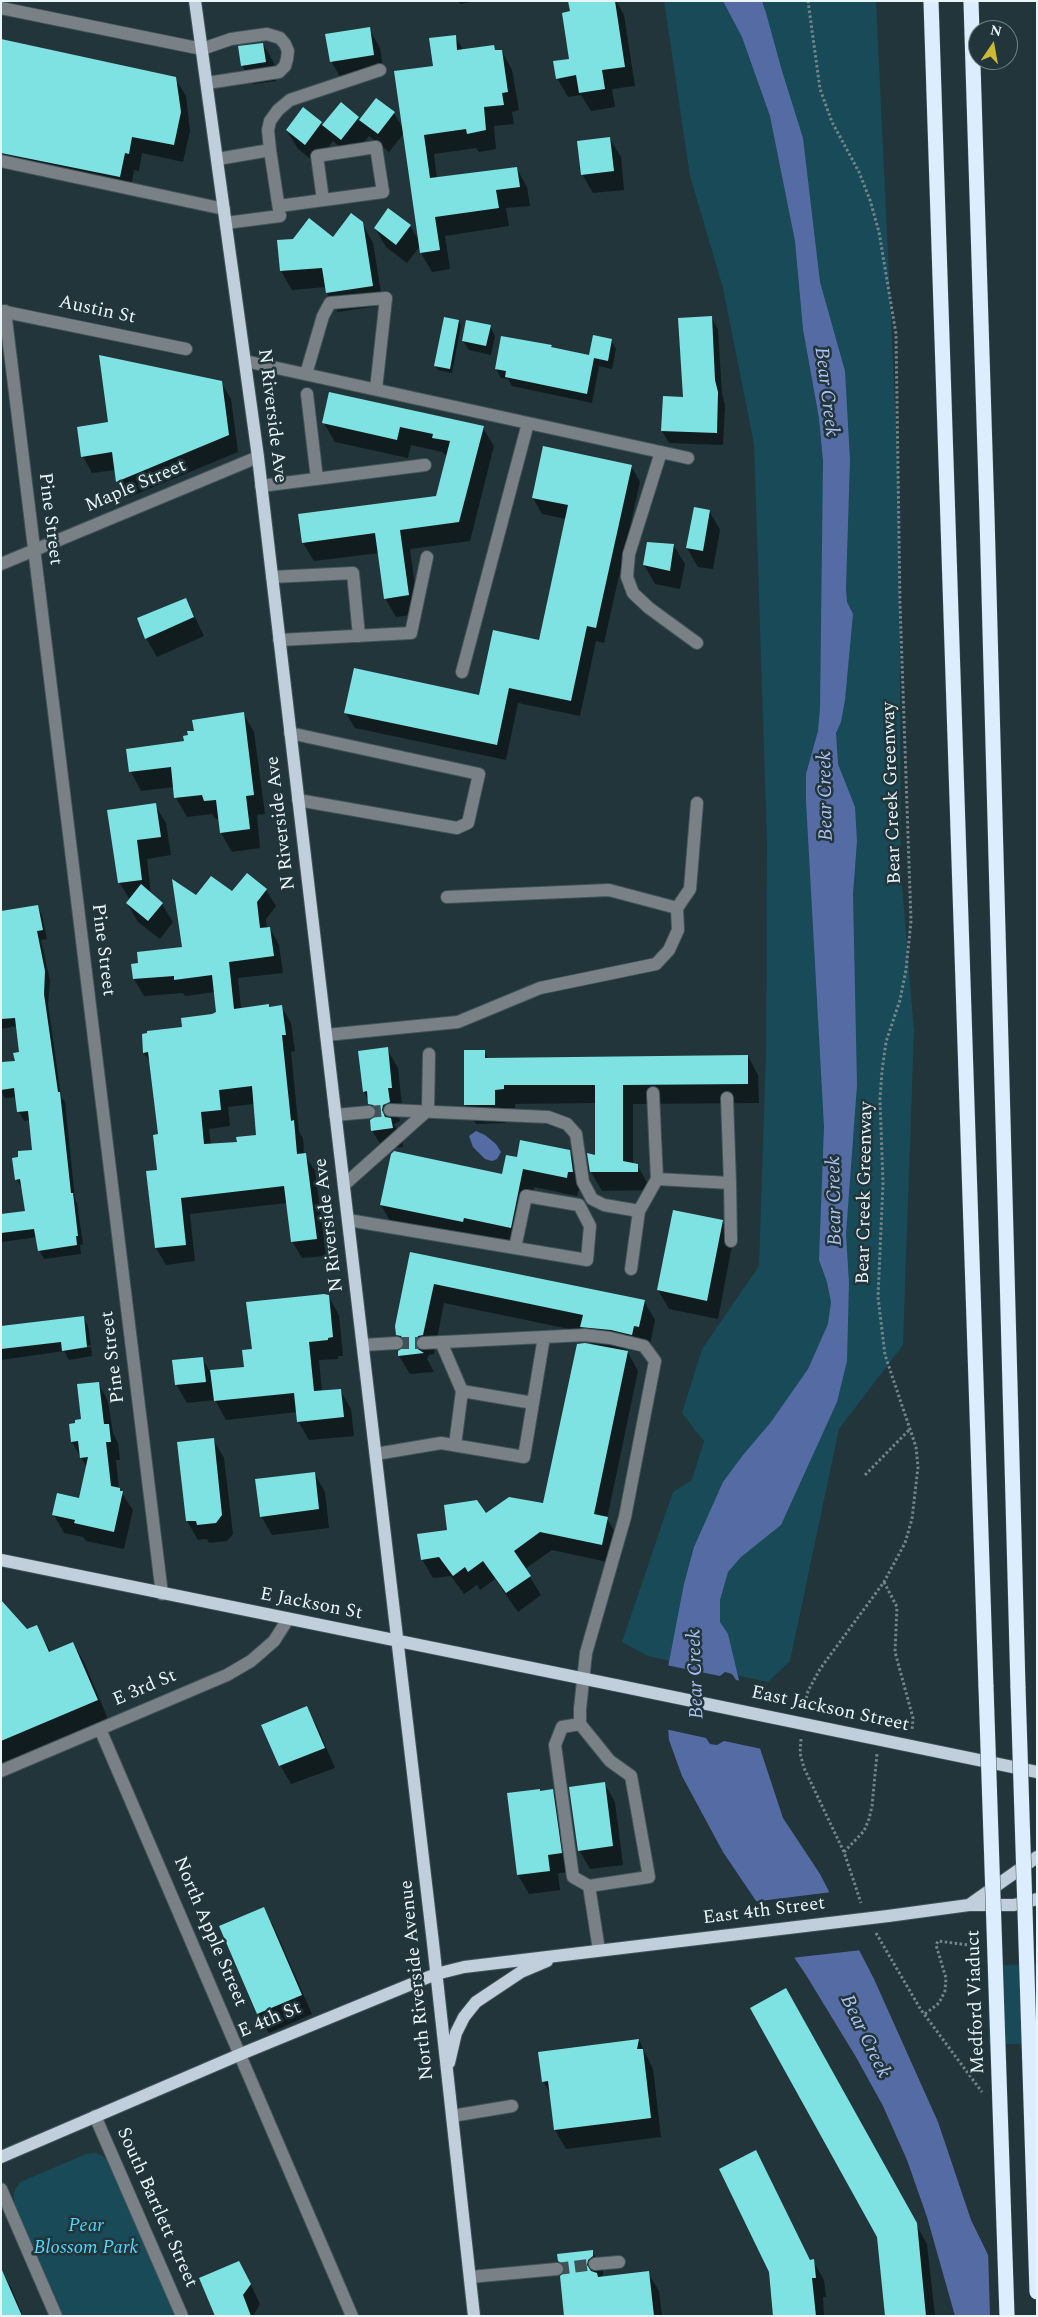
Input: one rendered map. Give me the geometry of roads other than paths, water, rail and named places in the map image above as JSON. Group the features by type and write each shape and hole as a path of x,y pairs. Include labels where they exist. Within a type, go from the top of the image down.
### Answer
{"highway":[{"name":"Medford Viaduct","path":"931,1 1007,2316"},
{"path":"971,1 987,506 1018,1688 1037,2292"}],"main road":[{"name":"N Riverside Ave","path":"195,1 258,457 397,1641"},
{"name":"E Jackson St","path":"1,1560 615,1685"},
{"name":"North Riverside Avenue","path":"397,1641 474,2316"},
{"name":"East Jackson Street","path":"615,1685 1037,1772"},
{"name":"East 4th Street","path":"968,1905 1000,1881 1037,1858"},
{"name":"East 4th Street","path":"563,1955 968,1905 1014,1905 1037,1899"},
{"name":"E 4th St","path":"1,2157 241,2054 436,1974 464,1967 563,1955"},
{"path":"447,2072 456,2033 464,2017 476,2002 521,1972 563,1955"}],"street":[{"path":"1,8 202,49 231,40 267,34 280,38 288,51 285,66 279,72 207,83"},
{"path":"226,223 280,216 268,130 270,121 290,100 380,70"},
{"path":"279,206 384,192 376,147 317,156 323,200"},
{"path":"218,159 270,150"},
{"path":"1,161 224,209"},
{"path":"306,374 323,316 330,303 386,298 376,389"},
{"name":"Austin St","path":"3,311 186,349"},
{"name":"Pine Street","path":"3,311 162,1594"},
{"path":"245,361 688,458"},
{"path":"307,394 317,479"},
{"path":"462,672 528,423"},
{"path":"661,452 629,554 627,577 633,593 649,608 697,642"},
{"name":"Maple Street","path":"1,564 258,457"},
{"path":"261,486 425,466"},
{"path":"279,640 411,633 427,557"},
{"path":"272,576 353,573 359,636"},
{"path":"290,733 479,774 468,823 457,828 298,800"},
{"path":"326,1035 458,1022 540,988 656,964 670,950 678,930 678,908 690,889 697,803"},
{"path":"447,897 608,890 678,908"},
{"path":"344,1185 428,1110 429,1054"},
{"path":"631,1270 639,1211 657,1179 653,1093"},
{"path":"727,1098 731,1240"},
{"path":"390,1110 428,1110 559,1120 567,1124 576,1134 583,1182 592,1199 604,1205 639,1211"},
{"path":"335,1115 370,1112"},
{"path":"657,1179 730,1182"},
{"path":"348,1220 515,1248 587,1260 590,1226 578,1206 526,1196 515,1248"},
{"path":"423,1342 585,1335 644,1346 655,1361 625,1517 586,1653 582,1679 580,1724 610,1761 631,1776 649,1877 589,1886 573,1877 555,1745 562,1727 580,1724"},
{"path":"376,1454 441,1443 524,1458 544,1337"},
{"path":"441,1342 462,1391 455,1445"},
{"path":"363,1345 397,1343"},
{"path":"462,1391 533,1404"},
{"name":"E 3rd St","path":"1,1771 227,1675 251,1661 274,1641 288,1619"},
{"name":"North Apple Street","path":"100,1729 352,2316"},
{"path":"589,1886 599,1950"},
{"path":"452,2116 512,2106"},
{"name":"South Bartlett Street","path":"95,2116 182,2316"},
{"path":"1,2189 56,2316"},
{"path":"595,2264 619,2262"},
{"path":"470,2277 557,2269"}],"water":[{"name":"Bear Creek","path":"723,1 762,1 766,13 803,138 820,282 845,371 850,460 846,588 847,602 853,614 845,700 841,722 836,733 838,764 855,807 857,841 853,894 857,1085 846,1234 849,1283 847,1361 837,1402 781,1525 741,1557 728,1572 720,1600 720,1622 728,1634 743,1697 783,1818 820,1874 874,1979 938,2122 971,2220 994,2267 1008,2316 955,2316 927,2217 907,2160 883,2106 856,2057 806,1975 723,1852 682,1776 669,1740 666,1700 668,1667 684,1584 694,1547 723,1482 771,1422 808,1369 828,1324 831,1302 827,1282 819,1260 824,1127 806,801 806,774 818,731 820,708 823,461 819,418 803,329 795,241 770,116 742,37"},
{"path":"476,1131 485,1135 496,1144 501,1152 497,1159 492,1161 485,1159 473,1147 469,1136"}],"tunnel":[{"path":"369,1112 390,1110"},
{"path":"397,1343 423,1343"},
{"path":"557,2269 595,2264"}],"park label":[{"name":"Pear Blossom Park","path":"86,2238"}]}
